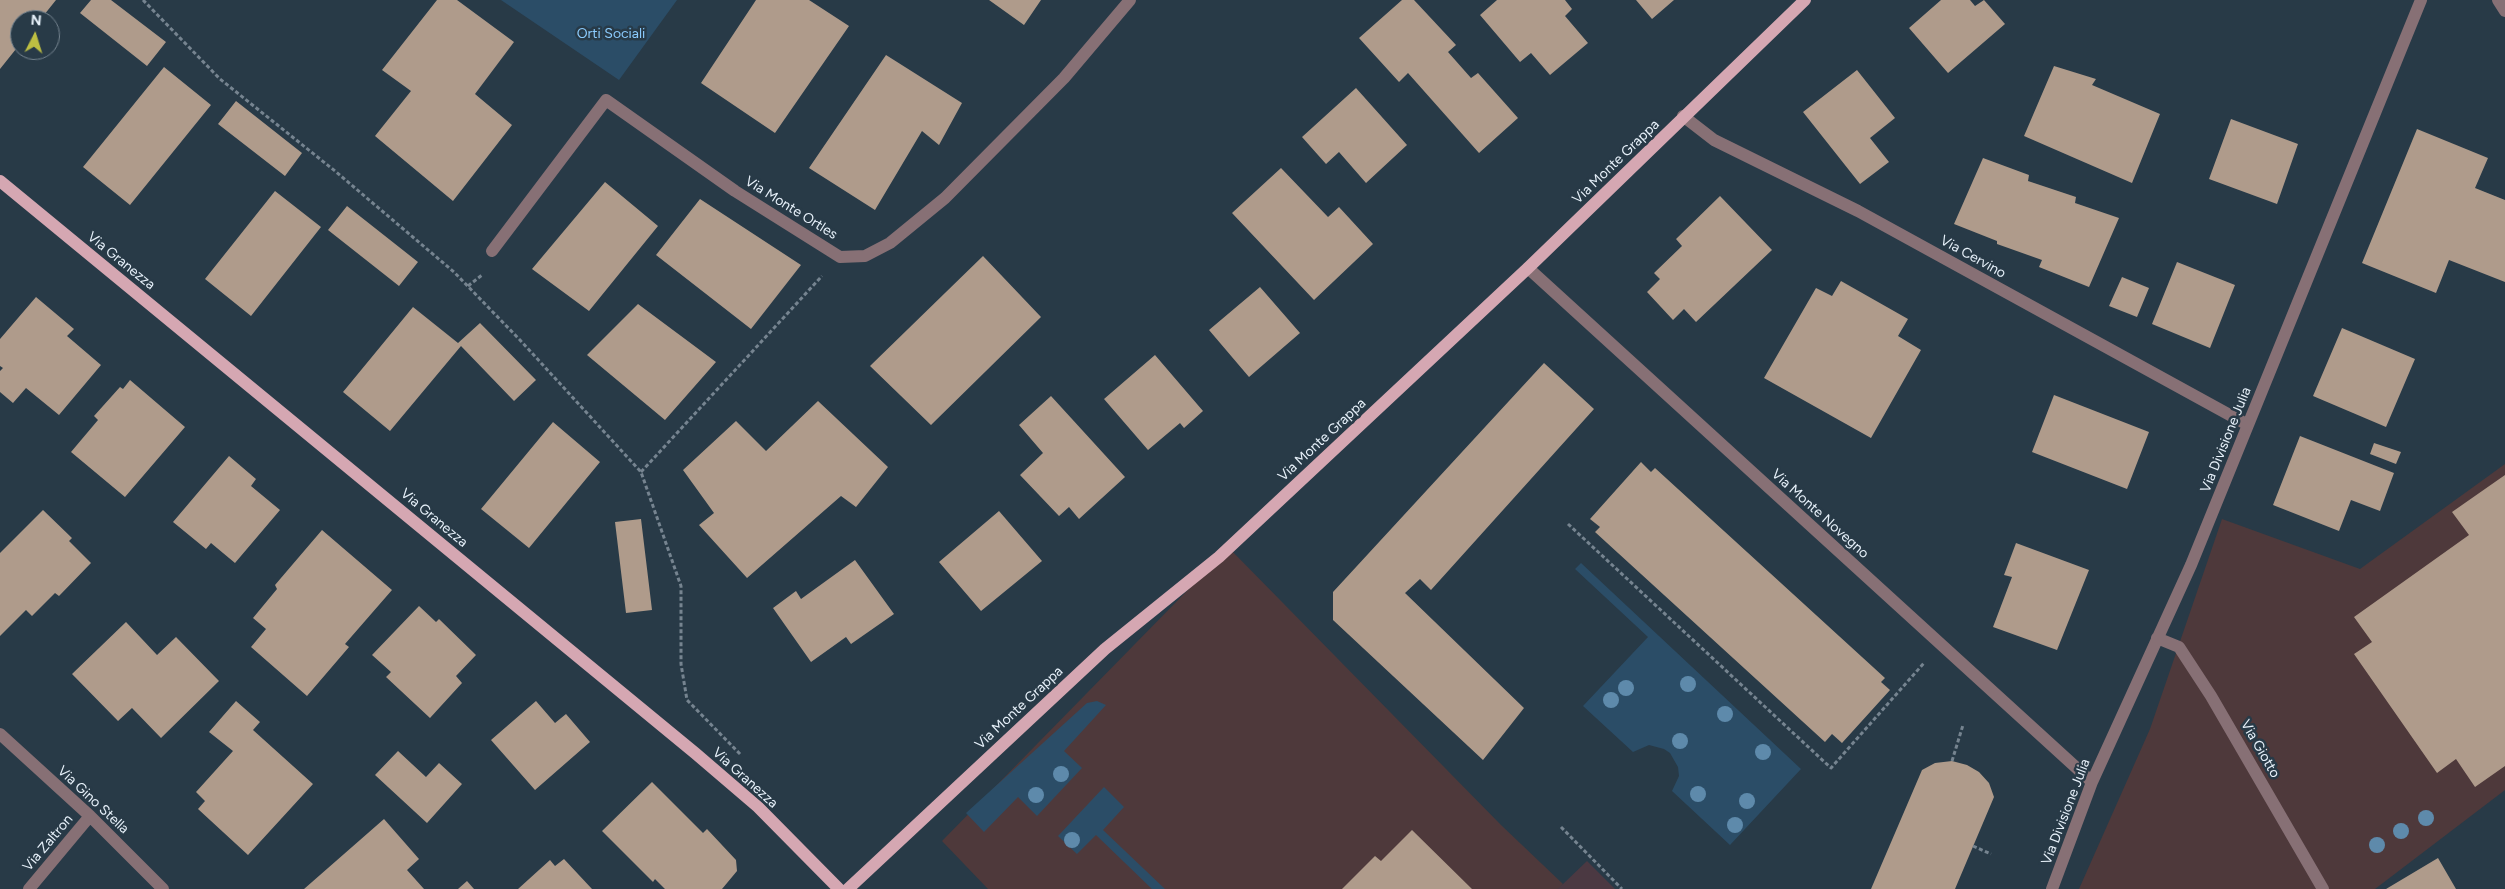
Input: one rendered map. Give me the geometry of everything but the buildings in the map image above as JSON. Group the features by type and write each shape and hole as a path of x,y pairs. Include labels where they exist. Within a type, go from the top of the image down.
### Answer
{"main road":[{"name":"Via Monte Grappa","path":"848,889 1105,649 1219,557 1528,268 1805,0"},
{"name":"Via Granezza","path":"0,181 702,759 758,807 839,889"}],"street":[{"name":"Via Monte Ortles","path":"492,250 606,100 736,191 840,257 865,256 890,242 945,198 1064,78 1130,0"},
{"name":"Via Divisione Julia","path":"2052,889 2092,782 2191,565 2421,0"},
{"path":"2498,0 2505,11"},
{"name":"Via Cervino","path":"1683,116 1714,140 1858,211 2248,425"},
{"name":"Via Monte Novegno","path":"1528,268 2092,782"},
{"name":"Via Giotto","path":"2157,638 2179,647 2211,696 2323,889"},
{"name":"Via Gino Stella","path":"0,734 90,816 163,889"},
{"name":"Via Zaltron","path":"29,889 90,816"}],"path":[{"path":"143,0 220,78 335,171 454,272 533,354 641,472 681,586 681,664 687,700 748,761"},
{"path":"641,472 840,257"},
{"path":"1568,524 1831,768 1940,645"},
{"path":"1952,761 1963,726"},
{"path":"1561,827 1622,889"},
{"path":"1973,846 1991,854"}],"shaded area":[{"path":"2505,464 2505,790 2375,889 2079,889 2150,729 2222,519 2360,569"},
{"path":"1229,548 1501,825 1563,884 1558,889 988,889 942,841"},
{"path":"1587,861 1615,889 1557,889 1563,884"}],"green space":[{"name":"Orti Sociali","path":"501,0 677,0 619,80"},
{"path":"1581,563 1801,769 1730,845 1672,791 1679,776 1678,767 1670,753 1664,749 1649,745 1633,752 1583,706 1648,637 1575,569"},
{"path":"1097,701 1106,705 1064,751 1082,768 1037,816 1018,797 984,832 966,813 1087,703"},
{"path":"1104,787 1124,807 1103,830 1165,889 1152,889 1096,835 1077,854 1058,836"}]}
